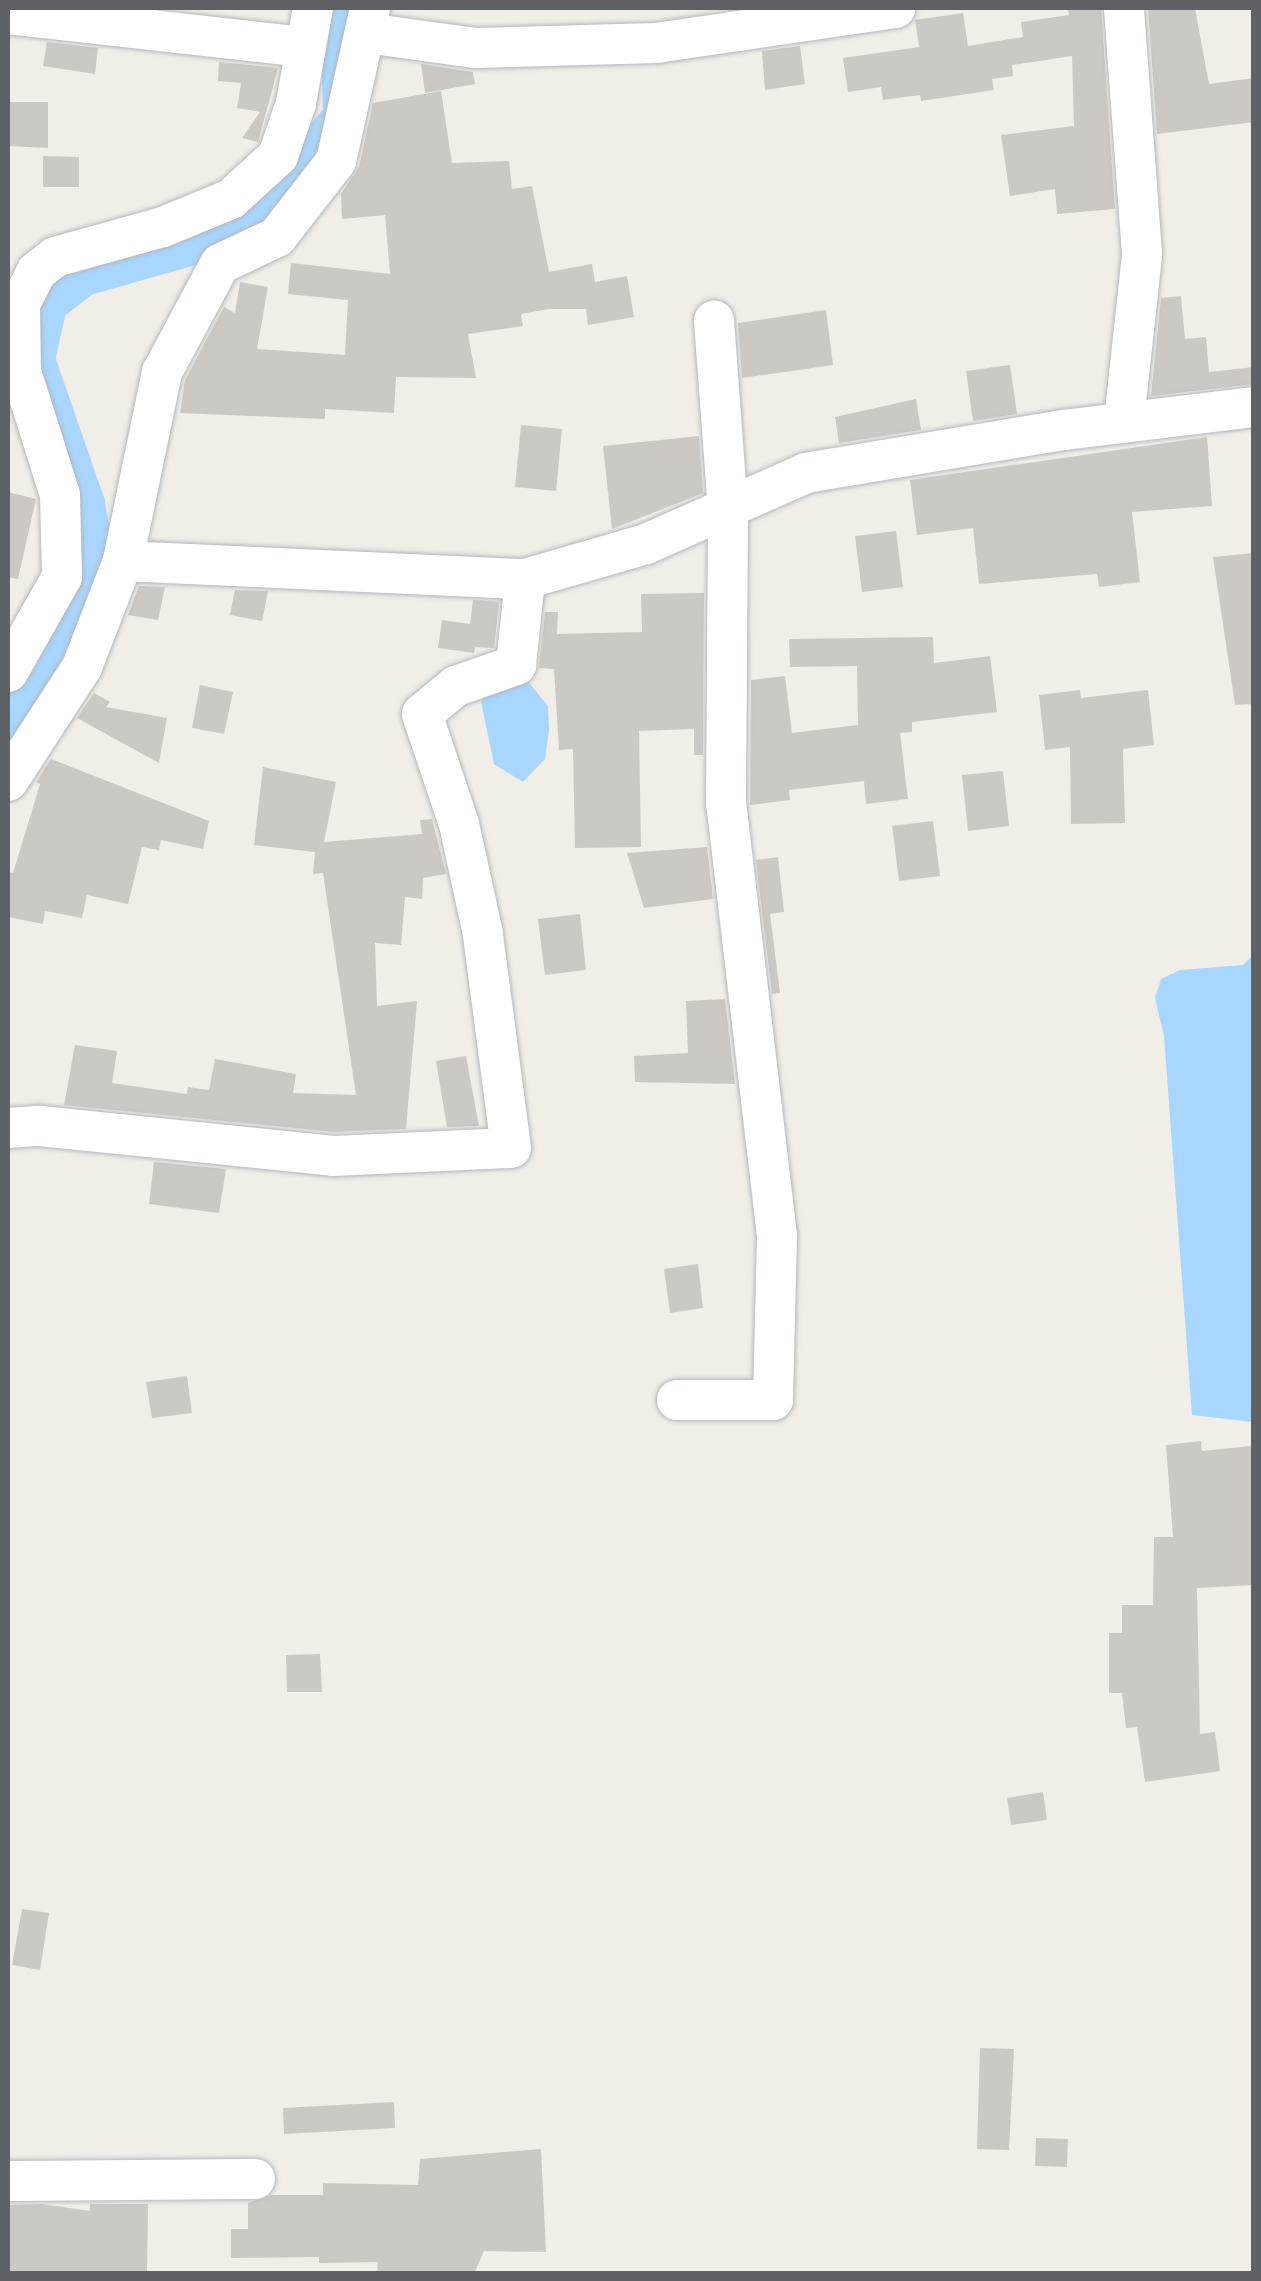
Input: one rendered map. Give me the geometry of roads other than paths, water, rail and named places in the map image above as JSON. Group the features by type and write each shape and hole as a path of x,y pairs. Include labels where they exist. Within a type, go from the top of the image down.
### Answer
{"street":[{"path":"8,672 62,578 60,495 21,371 20,304 36,272 56,257 163,227 231,199 278,156 296,104 302,48 313,8"},
{"path":"8,781 82,667 123,562 162,372 220,264 277,236 336,161 368,20 476,48 656,43 895,8"},
{"path":"1124,8 1142,254 1124,421"},
{"path":"8,14 302,48"},
{"path":"677,1400 773,1400 777,1236 726,804 728,512 714,321"},
{"path":"123,562 525,579 728,512 806,474 1124,421 1254,408"},
{"path":"8,1128 40,1126 333,1156 511,1148 483,934 460,824 422,714 456,686 516,665 525,579"},
{"path":"8,2181 254,2179"}],"water":[{"path":"525,678 548,706 549,730 545,759 523,782 494,764 481,702 486,692"},
{"path":"1253,955 1254,1422 1192,1415 1164,1036 1155,998 1161,979 1180,970 1243,965"}],"waterway":[{"path":"8,722 84,596 96,559 87,503 37,359 49,305 84,278 238,234 340,116 337,8"}]}
